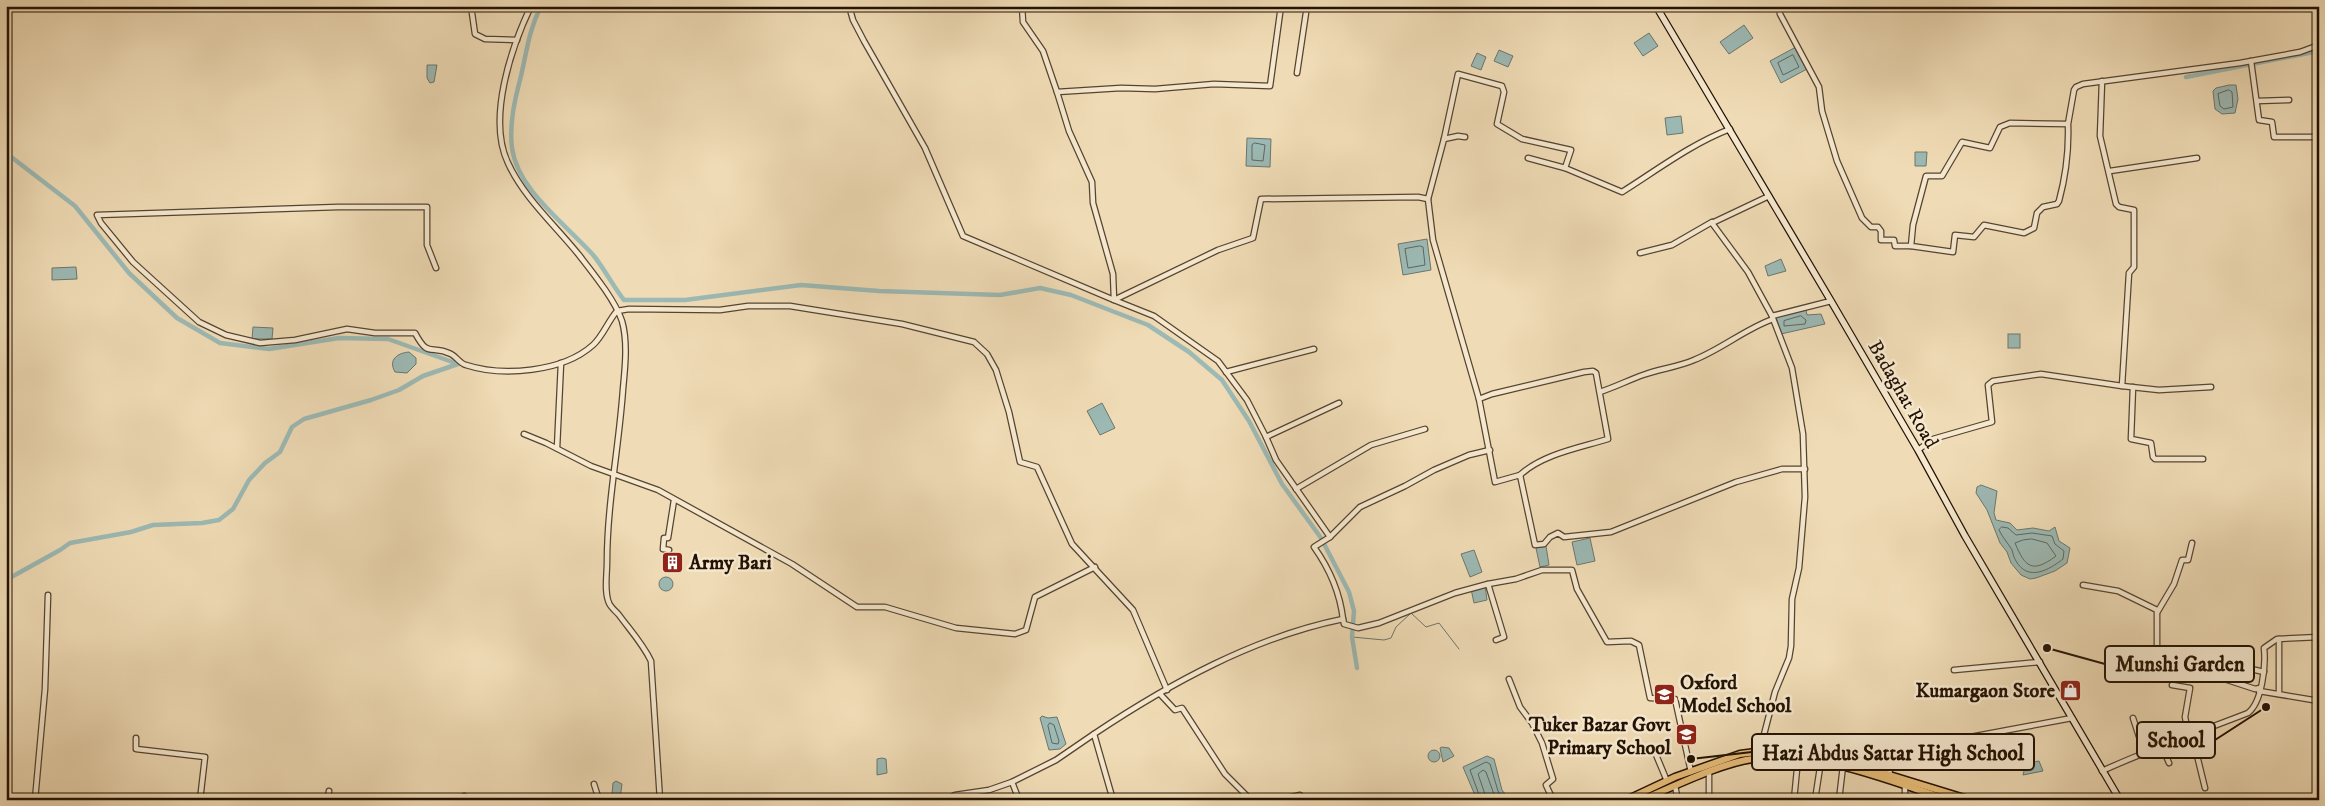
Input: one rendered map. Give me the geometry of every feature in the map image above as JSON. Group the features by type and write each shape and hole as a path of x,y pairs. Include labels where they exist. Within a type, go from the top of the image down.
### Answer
{"main road":[{"name":"Badaghat Road","path":"1656,6 1831,301 1918,450 1965,536 2120,800"},
{"path":"1626,800 1667,780 1740,754 1779,749 1824,755 1972,800"},
{"path":"1642,800 1709,773 1752,759 1798,759 1844,766 1949,800"}],"street":[{"path":"471,6 475,34 485,39 517,40"},
{"path":"531,6 517,40 500,114 500,140 508,163 542,214 566,239 593,272 618,311 622,322 626,360 607,540 607,589 610,604 646,650 651,661 660,800"},
{"path":"849,6 853,20 864,41 925,148 963,236 1154,316 1218,361 1247,400 1276,460 1328,537"},
{"path":"1022,6 1023,22 1042,51 1069,131 1092,182 1093,202 1113,274 1114,300"},
{"path":"1057,92 1121,88 1155,89 1214,84 1270,86 1281,6"},
{"path":"1297,73 1307,6"},
{"path":"1779,6 1780,14 1819,87 1822,111 1837,161 1862,218 1871,227 1878,227 1881,231 1881,240 1894,240 1895,246 1911,246 1953,252 1955,235 1974,237 1984,225 2024,233 2034,228 2038,213 2042,207 2057,204 2069,152 2068,124 2076,87 2102,81 2240,63 2300,52 2319,45"},
{"path":"2251,61 2259,120 2272,122 2274,137 2319,137"},
{"path":"1479,399 1492,394 1592,371 1596,373 1608,439 1550,457 1520,475 1495,482 1479,399 1433,240 1428,199 1444,139 1458,74 1502,86 1504,92 1497,124 1522,139 1571,150 1565,168"},
{"path":"2102,81 2100,136 2110,171 2116,204 2120,207 2134,210 2134,267 2129,273 2122,386"},
{"path":"2257,101 2288,100"},
{"path":"1911,246 1926,176 1942,176 1962,142 1990,148 2000,127 2010,123 2068,124"},
{"path":"1528,158 1565,168 1622,192 1686,150 1711,136 1730,130"},
{"path":"1444,139 1458,136 1465,137"},
{"path":"2110,171 2197,158"},
{"path":"1640,253 1672,245 1712,222 1768,196"},
{"path":"1114,300 1203,257 1253,238 1261,199 1418,197 1428,199"},
{"path":"436,268 427,245 427,207 338,207 97,215 101,223 133,262 199,322 226,335 260,343 295,340 347,329 375,333 415,333 423,347 427,350 448,353 466,366 520,372 561,363 583,353 595,344 618,311 629,309 720,310 748,306 790,306 902,324 974,342 987,354 996,370 1009,412 1020,462 1037,467 1072,544 1132,610 1168,690"},
{"path":"1712,222 1748,272 1773,318 1792,368 1803,434 1805,497 1801,552 1792,599 1791,646 1789,658 1774,692 1760,750"},
{"path":"1600,392 1644,375 1658,373 1663,369 1694,360 1773,318 1831,301"},
{"path":"1226,372 1314,349"},
{"path":"557,448 561,363"},
{"path":"1918,450 1933,439 1992,422 1988,385 1993,381 2041,374 2159,390 2211,387"},
{"path":"2133,387 2131,439 2152,443 2153,457 2155,459 2203,459"},
{"path":"1266,436 1339,403"},
{"path":"1296,489 1371,444 1424,429"},
{"path":"524,434 557,448 591,466 658,490 792,564 857,607 885,607 966,629 1015,634 1026,630 1035,597 1094,567"},
{"path":"1490,450 1468,455 1360,507 1328,537 1315,546 1340,598 1344,624 1358,628 1378,623 1455,593 1488,584 1516,579 1542,570 1572,570 1577,589 1607,642 1631,641 1639,645 1650,698 1675,699 1691,772"},
{"path":"1520,475 1536,546 1544,544 1550,537 1558,533 1564,537 1611,532 1736,482 1782,469 1805,469"},
{"path":"669,550 663,549 664,538 668,538 674,500"},
{"path":"2192,543 2188,560 2182,560 2174,584 2158,611 2157,657 2182,667 2259,690 2319,701"},
{"path":"1488,584 1504,637 1496,640"},
{"path":"2083,585 2118,591 2158,611"},
{"path":"35,800 46,689 48,595"},
{"path":"948,800 955,796 989,790 1012,782 1056,760 1094,734 1160,694 1218,663 1279,636 1343,619"},
{"path":"2102,771 2161,744 2191,735 2248,713 2254,708 2264,672 2264,648 2279,639 2319,637"},
{"path":"2279,639 2279,694"},
{"path":"1954,670 2040,662"},
{"path":"2234,665 2264,672"},
{"path":"1509,680 1520,707 1532,723 1542,744 1553,779 1546,785 1553,800"},
{"path":"2172,685 2190,688 2185,717 2205,788"},
{"path":"1160,694 1175,710 1182,708 1225,774 1251,800"},
{"path":"1965,738 2072,718"},
{"path":"2133,718 2144,752"},
{"path":"1094,734 1113,800"},
{"path":"136,738 136,749 205,757 200,800"},
{"path":"2161,744 2169,762"},
{"path":"1889,774 1895,745 1936,745"},
{"path":"1654,750 1667,780"},
{"path":"1794,800 1798,759"},
{"path":"1815,800 1821,761"},
{"path":"1839,800 1844,766"},
{"path":"1709,773 1709,800"},
{"path":"1012,782 1019,800"},
{"path":"594,784 599,800"},
{"path":"1675,786 1678,800"},
{"path":"1905,786 1906,800"},
{"path":"328,791 328,800"},
{"path":"1280,800 1300,795 1301,800"}],"water":[{"path":"1744,25 1753,38 1729,54 1720,42"},
{"path":"1649,33 1658,46 1643,56 1634,43"},
{"path":"1796,47 1807,69 1781,83 1770,61"},
{"path":"1499,50 1513,56 1508,67 1494,61"},
{"path":"1477,53 1486,57 1481,70 1471,66"},
{"path":"427,65 437,65 434,82 430,83 427,78"},
{"path":"2236,85 2238,99 2235,113 2222,114 2215,109 2213,91 2216,88"},
{"path":"1681,116 1683,133 1667,135 1665,118"},
{"path":"1247,138 1271,139 1270,167 1246,166"},
{"path":"1915,152 1927,152 1926,166 1915,166"},
{"path":"1427,239 1431,270 1403,275 1398,244"},
{"path":"1781,259 1786,271 1768,276 1765,266"},
{"path":"76,267 77,279 52,280 52,268"},
{"path":"1806,310 1807,315 1821,314 1825,324 1781,334 1776,317"},
{"path":"253,327 273,328 272,339 252,339"},
{"path":"2008,334 2020,334 2020,348 2008,348"},
{"path":"409,352 416,358 416,364 407,373 395,372 393,361 395,358"},
{"path":"1102,403 1115,428 1100,435 1087,411"},
{"path":"1981,485 1997,491 1994,513 1996,520 2010,523 2017,530 2033,528 2049,531 2055,527 2059,541 2070,548 2067,563 2055,571 2036,578 2030,579 2021,575 2011,563 2007,552 2000,543 1987,510 1976,493 1977,487"},
{"path":"1590,538 1595,561 1577,565 1572,542"},
{"path":"1546,546 1549,565 1540,567 1536,548"},
{"path":"1474,550 1482,572 1470,577 1461,554"},
{"path":"663,577 669,577 673,584 669,591 663,591 659,587 659,581"},
{"path":"1485,586 1487,600 1474,603 1471,589"},
{"path":"1042,716 1048,718 1057,717 1066,744 1060,749 1049,750 1040,718"},
{"path":"1440,748 1449,748 1454,756 1443,762"},
{"path":"1432,750 1436,750 1440,756 1436,762 1432,762 1428,758 1428,754"},
{"path":"1487,756 1494,759 1502,790 1508,798 1477,800 1463,767"},
{"path":"877,759 886,759 887,773 877,775"},
{"path":"2039,761 2043,771 2023,775 2024,771 2020,765"},
{"path":"616,781 622,784 620,799 615,798 612,794 613,783"}],"waterway":[{"path":"541,6 529,40 513,111 511,139 516,164 523,179 533,193 594,256 624,300 685,300 801,285 879,291 1000,295 1040,288 1071,295 1148,325 1189,352 1222,380 1249,421 1282,484 1321,538 1349,592 1354,611 1352,637 1357,668"},
{"path":"2186,77 2319,51"},
{"path":"6,153 75,206 129,273 177,318 220,343 269,349 339,338 388,339 458,364 423,376 399,390 304,419 292,427 280,452 265,463 249,480 233,509 219,520 202,523 153,525 131,532 70,543 6,580"},
{"path":"1352,637 1384,640 1391,638 1396,627 1411,613 1426,627 1439,623 1459,649"}],"place":[{"name":"Army Bari","path":"673,562"},
{"name":"Munshi Garden","path":"2047,648"},
{"name":"Kumargaon Store","path":"2071,690"},
{"name":"Oxford Model School","path":"1664,694"},
{"name":"School","path":"2266,707"},
{"name":"Tuker Bazar Govt Primary School","path":"1687,735"},
{"name":"Hazi Abdus Sattar High School","path":"1691,759"}]}
